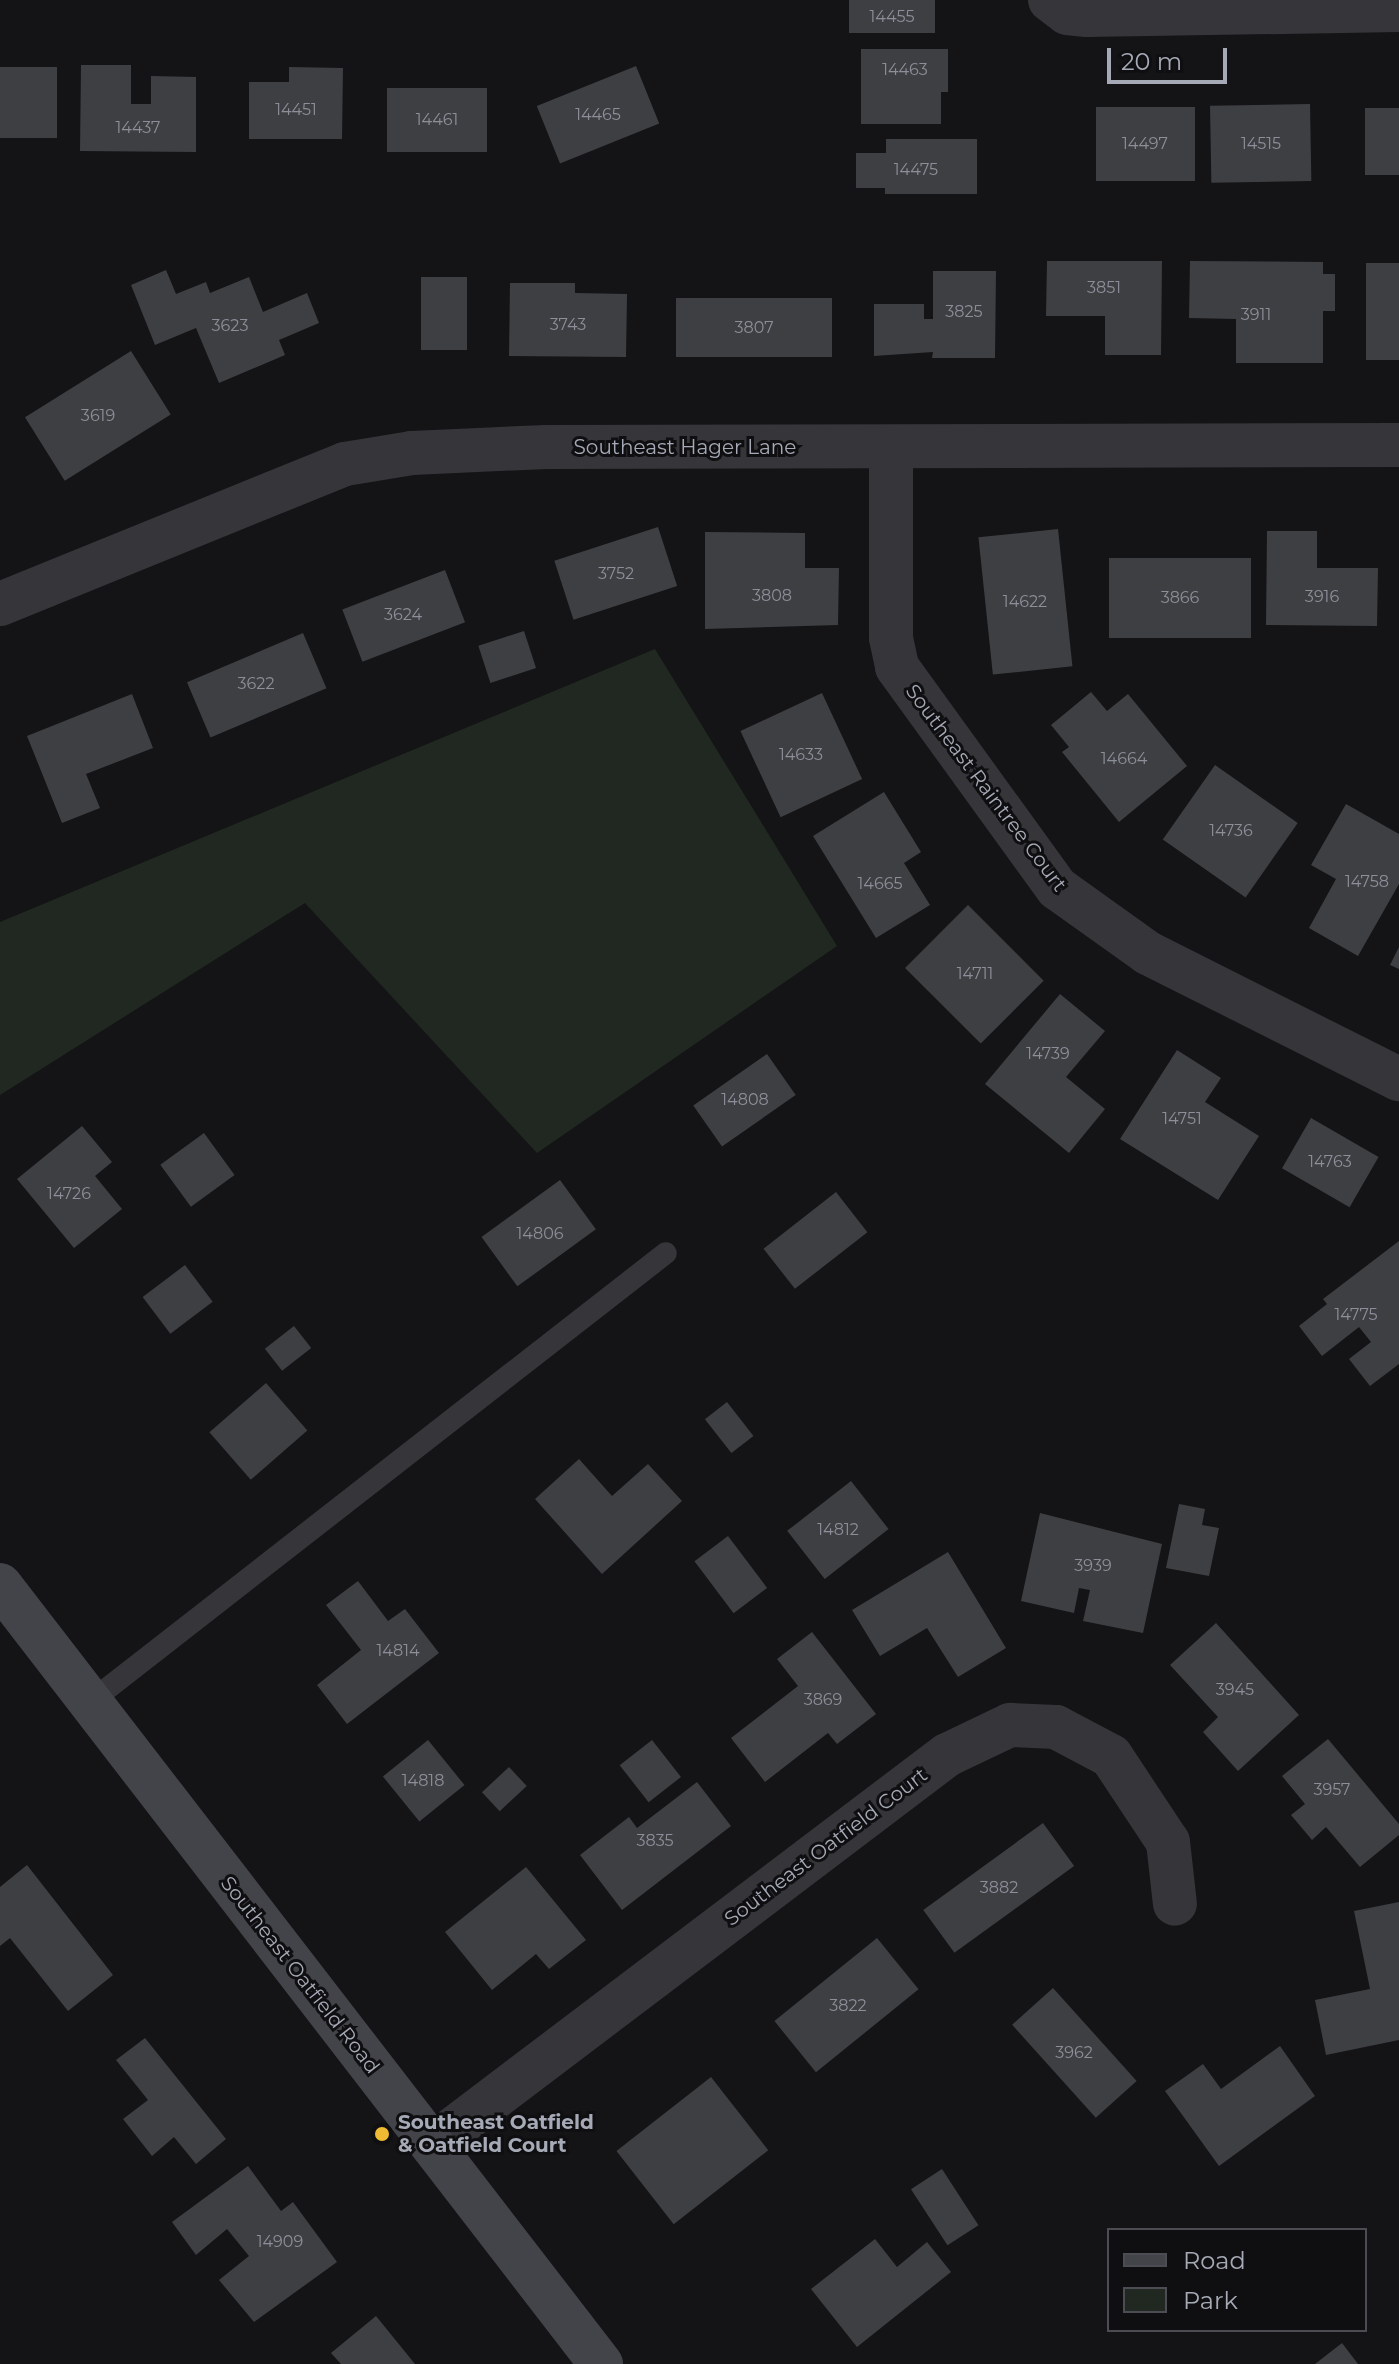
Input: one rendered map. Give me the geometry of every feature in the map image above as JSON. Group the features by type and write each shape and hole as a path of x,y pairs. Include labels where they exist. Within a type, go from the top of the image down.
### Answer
{"main road":[{"name":"Southeast Oatfield Road","path":"0,1585 601,2364"}],"street":[{"path":"1050,0 1067,13 1087,15 1399,10"},
{"name":"Southeast Hager Lane","path":"0,604 345,464 412,453 546,447 1399,445"},
{"name":"Southeast Raintree Court","path":"891,447 891,638 897,667 1057,888 1148,953 1399,1079"},
{"name":"Southeast Oatfield Court","path":"432,2145 947,1755 1010,1725 1056,1727 1111,1756 1168,1842 1175,1904"}],"lane":[{"path":"90,1702 666,1253"}],"green space":[{"path":"655,649 837,946 537,1153 305,903 0,1095 0,922"}],"building":[{"path":"849,0 935,0 935,33 849,33"},
{"path":"861,49 948,49 948,92 941,92 941,124 861,124"},
{"path":"81,65 131,65 131,104 151,104 151,76 196,77 196,152 80,151"},
{"path":"636,66 659,123 560,164 537,106"},
{"path":"0,67 57,67 57,138 0,138"},
{"path":"289,67 343,68 342,139 249,139 249,82 289,82"},
{"path":"387,88 487,88 487,152 387,152"},
{"path":"1310,104 1311,181 1211,183 1210,106"},
{"path":"1096,107 1195,107 1195,181 1096,181"},
{"path":"1365,108 1399,108 1399,175 1365,175"},
{"path":"886,139 977,139 977,194 885,194 885,188 856,188 856,153 886,153"},
{"path":"1047,261 1162,261 1161,355 1105,355 1105,316 1046,316"},
{"path":"1190,261 1323,262 1323,274 1335,274 1335,311 1323,311 1323,363 1236,363 1236,319 1189,318"},
{"path":"1366,263 1399,263 1399,360 1366,360"},
{"path":"166,270 176,294 206,282 210,293 249,277 263,312 307,293 319,323 279,340 285,355 219,383 196,328 155,345 131,285"},
{"path":"933,271 996,271 995,358 932,358 933,352 874,356 874,304 924,304 924,319 933,319"},
{"path":"421,277 467,277 467,350 421,350"},
{"path":"510,283 575,283 575,293 627,294 626,357 509,356"},
{"path":"676,298 832,298 832,357 676,357"},
{"path":"131,351 171,415 65,481 25,417"},
{"path":"658,527 677,586 573,620 554,561"},
{"path":"1058,529 1072,666 993,675 978,537"},
{"path":"1267,531 1317,531 1317,568 1378,568 1377,626 1266,625"},
{"path":"705,532 805,533 805,568 839,568 838,625 705,629"},
{"path":"1109,558 1251,558 1251,638 1109,638"},
{"path":"445,570 465,622 362,662 342,609"},
{"path":"524,631 536,668 490,683 478,646"},
{"path":"303,633 326,688 210,737 187,682"},
{"path":"1091,692 1107,711 1128,694 1187,766 1119,822 1062,752 1069,747 1051,725"},
{"path":"822,693 862,779 781,817 740,731"},
{"path":"132,694 153,748 86,774 100,808 62,823 27,736"},
{"path":"1215,765 1298,823 1246,897 1163,840"},
{"path":"884,792 921,852 904,863 930,905 876,938 813,836"},
{"path":"1346,804 1399,834 1399,884 1358,956 1309,928 1336,879 1311,865"},
{"path":"968,905 1044,981 981,1044 905,968"},
{"path":"1399,947 1399,969 1390,965"},
{"path":"1060,994 1105,1031 1066,1077 1105,1109 1069,1153 985,1084"},
{"path":"1177,1050 1221,1078 1205,1102 1259,1136 1218,1200 1120,1139"},
{"path":"767,1054 796,1095 722,1147 693,1106"},
{"path":"1311,1118 1379,1157 1350,1207 1282,1168"},
{"path":"82,1126 112,1162 95,1176 122,1209 74,1248 17,1179"},
{"path":"204,1133 235,1175 191,1207 160,1165"},
{"path":"560,1180 596,1229 517,1286 482,1237"},
{"path":"836,1192 867,1232 795,1289 764,1249"},
{"path":"1399,1241 1399,1364 1370,1386 1349,1359 1371,1342 1359,1327 1322,1356 1299,1326 1327,1304 1323,1299"},
{"path":"185,1265 213,1302 170,1334 143,1297"},
{"path":"294,1326 311,1348 282,1371 265,1349"},
{"path":"266,1383 307,1431 251,1480 209,1432"},
{"path":"727,1402 753,1436 731,1453 705,1419"},
{"path":"579,1459 612,1496 648,1464 682,1501 602,1574 535,1499"},
{"path":"851,1481 889,1529 825,1579 787,1531"},
{"path":"1179,1504 1205,1509 1202,1525 1219,1528 1209,1576 1166,1568"},
{"path":"1040,1513 1162,1544 1143,1633 1083,1621 1090,1590 1079,1588 1074,1613 1021,1601"},
{"path":"728,1536 767,1588 734,1613 694,1561"},
{"path":"948,1552 1006,1648 958,1677 927,1628 880,1656 852,1610"},
{"path":"358,1581 388,1621 405,1609 439,1653 347,1724 317,1685 361,1650 326,1605"},
{"path":"1216,1623 1299,1715 1238,1771 1203,1732 1218,1717 1170,1665"},
{"path":"812,1632 876,1714 837,1744 828,1733 765,1782 731,1738 798,1686 777,1659"},
{"path":"1328,1739 1399,1824 1399,1835 1360,1867 1326,1827 1312,1840 1291,1815 1305,1804 1282,1776"},
{"path":"428,1740 465,1785 419,1822 383,1777"},
{"path":"652,1740 681,1777 649,1802 620,1765"},
{"path":"509,1767 527,1786 500,1811 482,1792"},
{"path":"697,1782 731,1826 622,1910 580,1855 629,1817 637,1828"},
{"path":"1043,1823 1074,1866 954,1953 923,1910"},
{"path":"27,1865 113,1975 68,2011 10,1938 0,1946 0,1887"},
{"path":"526,1867 586,1940 549,1969 536,1954 492,1990 445,1932"},
{"path":"1399,1902 1399,2040 1326,2055 1315,2000 1370,1989 1354,1911"},
{"path":"877,1938 919,1989 816,2072 774,2021"},
{"path":"1053,1988 1137,2081 1096,2118 1012,2025"},
{"path":"145,2038 226,2139 196,2164 174,2137 152,2156 123,2119 148,2100 116,2060"},
{"path":"1280,2046 1315,2096 1219,2166 1165,2091 1203,2064 1221,2089"},
{"path":"711,2077 768,2150 674,2224 616,2151"},
{"path":"248,2166 281,2211 293,2202 337,2262 254,2322 219,2280 249,2256 227,2229 196,2255 172,2222"},
{"path":"942,2169 978,2225 947,2245 911,2189"},
{"path":"875,2239 897,2267 927,2242 951,2272 857,2347 811,2289"},
{"path":"376,2316 415,2364 341,2364 331,2353"},
{"path":"1342,2343 1358,2364 1315,2364"}],"place":[{"name":"Southeast Oatfield & Oatfield Court","path":"382,2134"}]}
